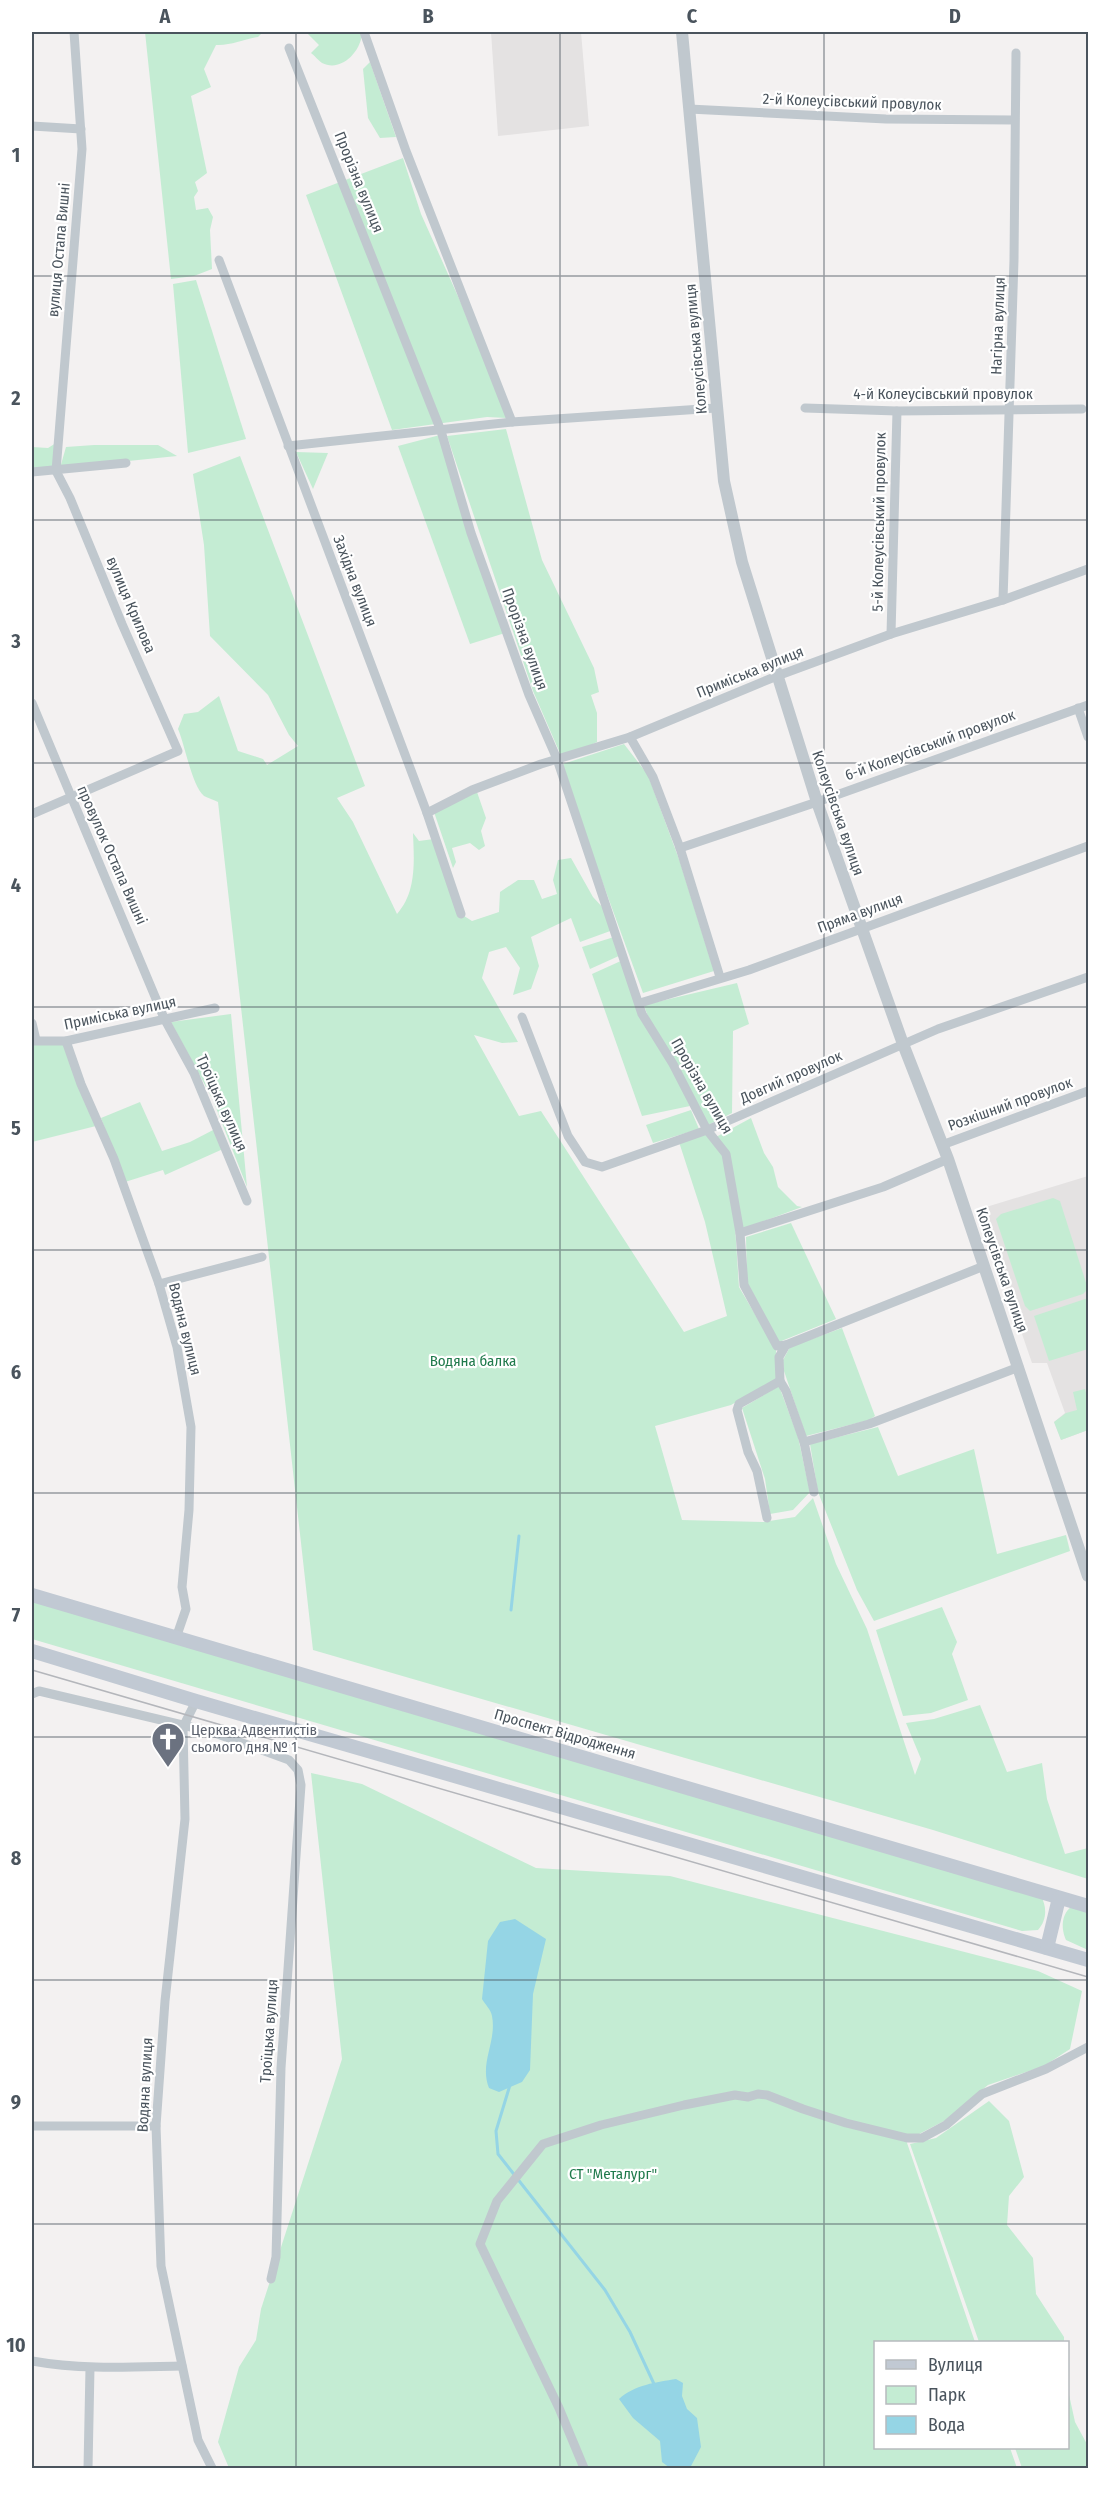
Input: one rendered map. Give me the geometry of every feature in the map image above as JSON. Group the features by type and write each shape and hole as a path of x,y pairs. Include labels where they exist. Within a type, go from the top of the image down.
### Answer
{"main road":[{"name":"Проспект Відродження","path":"32,1595 1089,1906"},
{"path":"32,1651 196,1701 1089,1960"},
{"path":"1047,1948 1059,1898"}],"street":[{"name":"вулиця Остапа Вишні","path":"56,471 82,149 74,32"},
{"path":"364,32 406,150 512,422"},
{"name":"Колеусівська вулиця","path":"682,32 724,481 742,562 817,802 903,1044 948,1159 1089,1576"},
{"name":"Прорізна вулиця","path":"289,48 441,431 471,533 525,685 557,759 642,1014 673,1064 707,1130 726,1154 740,1233 744,1285 777,1346 786,1345"},
{"name":"Нагірна вулиця","path":"1003,600 1014,260 1016,53"},
{"name":"2-й Колеусівський провулок","path":"689,110 886,119 1014,120"},
{"path":"32,126 81,129"},
{"name":"Західна вулиця","path":"219,260 427,813 461,914"},
{"path":"288,446 512,422 716,408"},
{"name":"4-й Колеусівський провулок","path":"805,408 897,411 1082,409"},
{"name":"5-й Колеусівський провулок","path":"891,634 897,411"},
{"path":"32,472 126,463"},
{"name":"вулиця Крилова","path":"56,471 70,498 178,751 71,798"},
{"name":"Приміська вулиця","path":"427,813 472,790 557,759 630,737 777,676 891,634 1003,600 1089,569"},
{"name":"провулок Остапа Вишні","path":"32,703 164,1018"},
{"name":"6-й Колеусівський провулок","path":"680,848 1089,705"},
{"path":"1078,708 1089,737"},
{"path":"630,737 652,777 680,848 720,977"},
{"path":"32,814 71,798"},
{"name":"Пряма вулиця","path":"640,1003 749,970 1089,846"},
{"name":"Довгий провулок","path":"522,1017 568,1136 585,1162 602,1167 707,1130 938,1029 1089,977"},
{"name":"Приміська вулиця","path":"34,1040 66,1041 215,1008"},
{"name":"Троїцька вулиця","path":"164,1018 194,1073 247,1201"},
{"path":"32,1023 34,1040"},
{"name":"Водяна вулиця","path":"66,1041 81,1084 114,1159 159,1284 177,1347 191,1427 189,1510 182,1587 186,1609 176,1638"},
{"name":"Розкішний провулок","path":"942,1144 1089,1091"},
{"path":"740,1233 883,1187 948,1159"},
{"path":"159,1284 262,1257"},
{"path":"814,1492 804,1442 786,1391 780,1381 779,1357 786,1345 984,1266"},
{"path":"804,1442 869,1424 1019,1367"},
{"path":"767,1518 757,1471 748,1452 737,1410 740,1404 780,1381"},
{"path":"32,1695 39,1691 183,1727"},
{"name":"Водяна вулиця","path":"196,1701 183,1727 185,1819 165,2001 156,2126 161,2265 198,2440 212,2469"},
{"name":"Троїцька вулиця","path":"183,1727 212,1732 289,1760 298,1770 301,1785 281,2068 276,2257 271,2279"},
{"path":"584,2469 555,2399 480,2244 497,2201 543,2144 601,2125 684,2105 735,2095 748,2097 758,2094 767,2095 846,2123 907,2138 922,2138 946,2125 982,2094 1046,2069 1089,2046"},
{"path":"32,2126 156,2126"},
{"path":"32,2361 90,2368 182,2366"},
{"path":"88,2469 90,2368"}],"shaded area":[{"path":"491,32 581,32 589,126 498,136"},
{"path":"1088,1176 1088,1430 1061,1440 1054,1422 1065,1413 1047,1363 1032,1363 981,1215 983,1208"}],"green space":[{"path":"145,32 263,32 258,37 216,45 204,69 211,87 191,96 207,173 195,182 198,191 194,197 196,210 208,208 213,217 210,230 212,269 194,276 171,279"},
{"path":"306,32 362,32 359,46 350,58 337,65 329,65 322,63 311,53 319,45"},
{"path":"370,62 396,137 380,138 368,118 363,69"},
{"path":"403,158 421,214 461,303 507,418 487,417 392,430 306,195"},
{"path":"196,280 246,439 188,453 173,284"},
{"path":"506,429 542,560 594,668 599,692 591,695 597,713 597,742 562,758 533,691 447,436"},
{"path":"440,435 505,633 470,644 398,446"},
{"path":"56,443 54,469 32,470 32,447 48,448"},
{"path":"158,445 177,456 60,468 66,447"},
{"path":"296,452 328,453 313,489"},
{"name":"Водяна балка","path":"240,456 365,786 337,798 353,822 397,914 411,886 414,865 413,833 419,841 434,839 461,914 472,921 499,912 500,892 518,880 534,880 542,899 557,894 553,880 558,860 571,858 593,897 605,910 613,930 580,942 571,918 531,937 539,966 531,989 513,995 520,968 506,947 489,952 482,978 518,1042 502,1043 474,1035 519,1116 541,1111 684,1332 727,1316 705,1222 679,1142 705,1134 723,1155 735,1226 739,1287 776,1350 776,1379 731,1405 655,1426 682,1520 763,1522 795,1517 813,1498 836,1564 867,1629 915,1775 921,1759 906,1723 934,1719 980,1705 1007,1772 1042,1763 1047,1799 1065,1854 1088,1848 1088,1879 933,1830 313,1650 218,802 204,796 196,784 178,729 184,714 198,712 219,696 238,751 263,759 267,765 298,746 289,735 268,695 210,636 204,545 193,474"},
{"path":"624,744 648,775 680,862 714,971 643,993 586,837 563,764"},
{"path":"477,792 486,818 481,831 485,846 479,850 470,843 452,848 456,862 453,868 434,812"},
{"path":"614,937 621,955 590,969 582,947"},
{"path":"623,960 638,1014 667,1057 690,1106 642,1116 592,974"},
{"path":"737,983 749,1024 733,1031 732,1113 708,1125 644,1005"},
{"path":"231,1014 247,1187 213,1100 171,1022"},
{"path":"32,1044 65,1045 96,1126 32,1142"},
{"path":"140,1102 162,1151 190,1142 215,1129 223,1149 165,1175 163,1170 125,1182 101,1118"},
{"path":"691,1110 699,1129 653,1143 646,1125"},
{"path":"751,1118 764,1153 773,1167 778,1187 797,1206 802,1207 742,1229 737,1194 716,1137"},
{"path":"1053,1198 1060,1201 1088,1289 1083,1294 1030,1311 1025,1306 996,1219 1001,1214"},
{"path":"791,1223 836,1319 779,1342 747,1282 746,1237"},
{"path":"1088,1298 1088,1349 1049,1361 1034,1316"},
{"path":"842,1328 875,1416 869,1420 806,1436 784,1371 783,1360 790,1347"},
{"path":"779,1386 798,1437 810,1492 793,1510 770,1514 765,1479 742,1408"},
{"path":"1085,1389 1088,1400 1088,1430 1061,1440 1054,1422 1066,1413 1077,1410 1073,1392"},
{"path":"878,1427 898,1476 974,1449 997,1554 1066,1535 1070,1551 874,1621 857,1590 818,1492 810,1444"},
{"path":"32,1600 1041,1896 1045,1909 1044,1918 1038,1930 1022,1931 32,1639"},
{"path":"942,1607 957,1642 952,1654 968,1700 931,1713 903,1716 876,1630"},
{"name":"СТ \"Металург\"","path":"311,1773 362,1784 536,1868 670,1876 1038,1971 1082,1991 1070,2049 1044,2066 988,2085 946,2120 919,2134 905,2137 975,2341 874,2341 874,2449 1010,2449 1017,2468 229,2468 218,2442 239,2367 256,2340 261,2309 342,2059"},
{"path":"1071,1907 1088,1910 1088,1950 1066,1940 1063,1922 1065,1914"},
{"path":"989,2101 1009,2121 1024,2177 1009,2196 1007,2225 1033,2258 1036,2294 1064,2337 1064,2341 979,2341 910,2144 936,2138"},
{"path":"1069,2395 1075,2422 1088,2446 1088,2468 1022,2468 1015,2449 1069,2449"}],"water":[{"path":"515,1919 546,1939 533,1994 530,2070 522,2082 499,2092 489,2088 486,2079 493,2026 489,2009 482,1999 488,1941 500,1922"},
{"path":"676,2379 683,2383 682,2396 687,2409 697,2418 701,2447 690,2468 670,2468 662,2462 660,2441 633,2418 619,2399 639,2387"}],"waterway":[{"path":"511,1610 519,1536"},
{"path":"510,2085 496,2131 498,2154 605,2290 630,2332 654,2384"}],"tram line":[{"path":"32,1670 1088,1977"}],"place":[{"name":"Церква Адвентистів сьомого дня № 1","path":"168,1768"}]}
